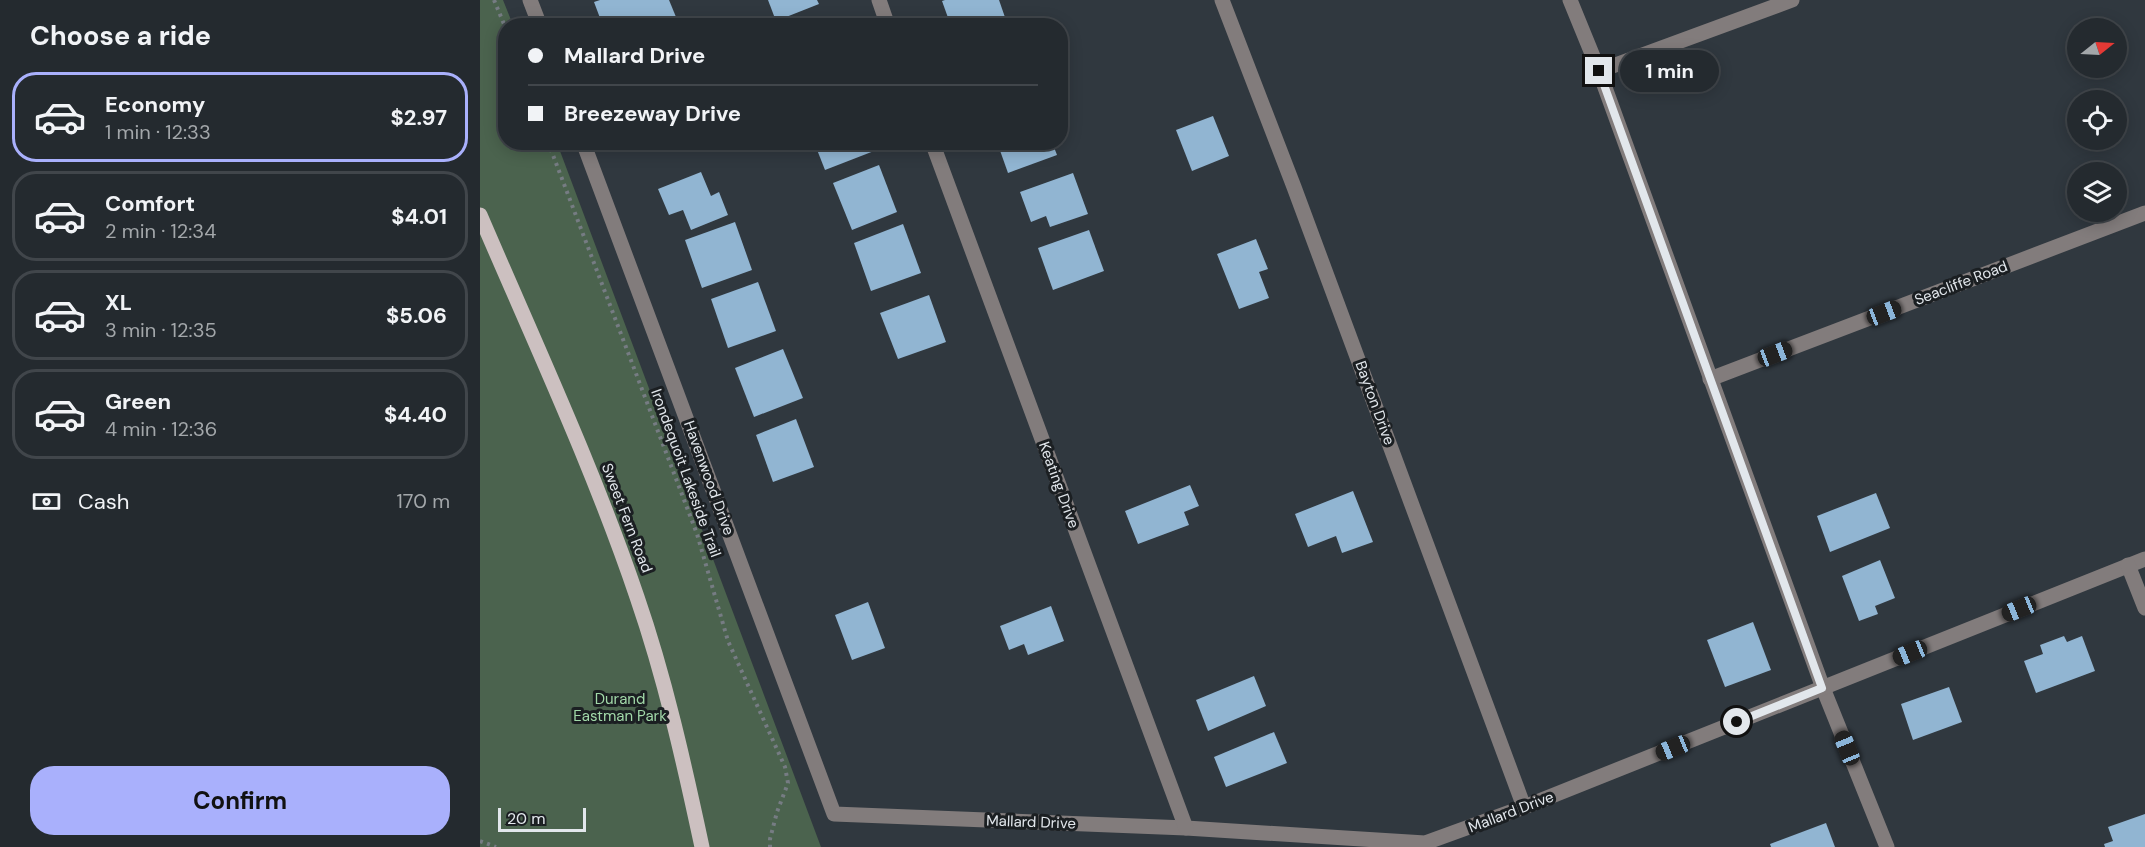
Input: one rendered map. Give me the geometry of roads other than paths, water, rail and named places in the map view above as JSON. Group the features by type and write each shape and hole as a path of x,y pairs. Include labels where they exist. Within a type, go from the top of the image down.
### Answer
{"main road":[{"name":"Sweet Fern Road","path":"480,215 586,461 638,597 679,738 702,847"}],"street":[{"path":"530,0 537,18"},
{"path":"879,0 885,18"},
{"name":"Bayton Drive","path":"1222,0 1303,209 1524,807"},
{"path":"1570,0 1599,71 1822,688 1887,847"},
{"path":"1599,71 1791,0"},
{"name":"Havenwood Drive","path":"586,150 834,814"},
{"name":"Keating Drive","path":"935,150 1186,828"},
{"name":"Seacliffe Road","path":"1710,379 2145,213"},
{"name":"Mallard Drive","path":"834,814 1186,828 1424,845 2145,559"},
{"path":"2128,565 2145,608"}],"park label":[{"name":"Durand Eastman Park","path":"620,708"}]}
